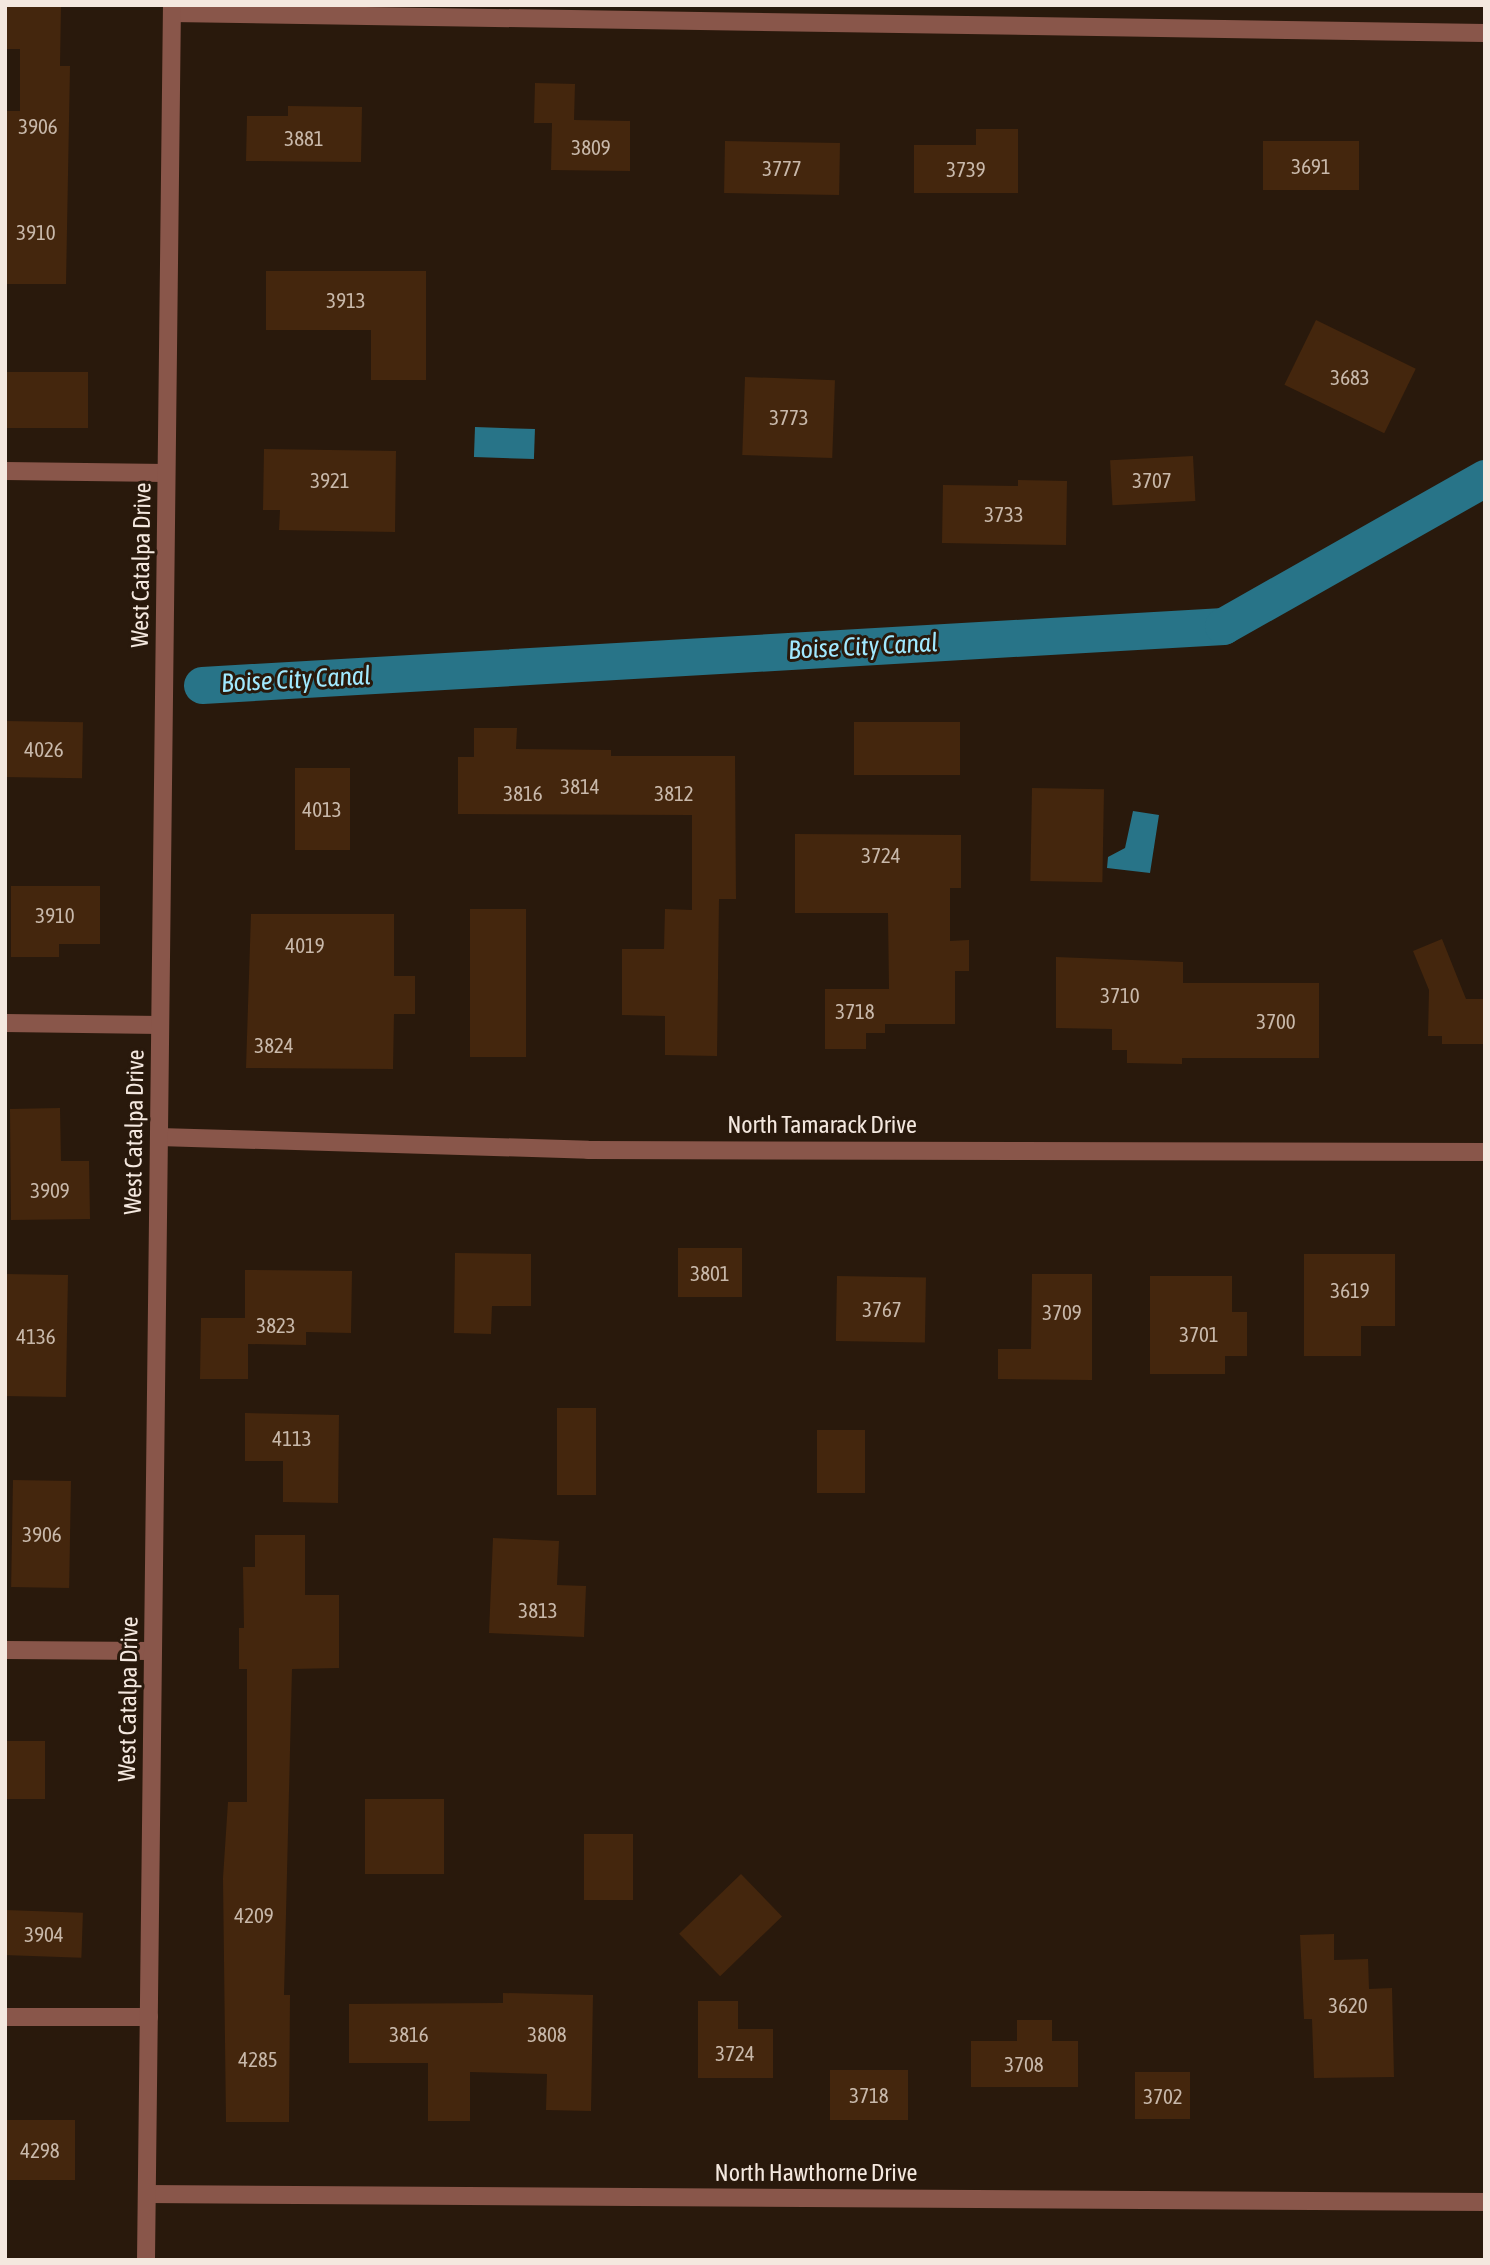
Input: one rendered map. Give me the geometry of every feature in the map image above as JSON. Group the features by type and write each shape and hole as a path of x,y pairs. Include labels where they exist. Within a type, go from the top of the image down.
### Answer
{"street":[{"path":"172,9 984,14 1485,33"},
{"name":"West Catalpa Drive","path":"146,2260 172,9"},
{"path":"5,471 166,473"},
{"path":"5,1023 160,1025"},
{"name":"North Tamarack Drive","path":"159,1138 588,1150 1485,1152"},
{"path":"5,1650 153,1651"},
{"path":"5,2017 149,2017"},
{"name":"North Hawthorne Drive","path":"147,2194 1485,2202"}],"water":[{"path":"475,427 535,429 534,459 474,457"},
{"path":"1133,811 1159,815 1150,873 1107,868 1108,857 1125,848"}],"building":[{"path":"5,5 61,6 60,66 70,66 66,284 5,284 5,111 20,111 20,49 5,49"},
{"path":"535,83 575,84 574,120 630,121 630,171 551,170 552,123 534,123"},
{"path":"288,106 362,107 361,162 246,161 247,116 288,116"},
{"path":"976,129 1018,129 1018,193 914,193 914,145 976,145"},
{"path":"725,141 840,143 839,195 724,193"},
{"path":"1263,141 1359,141 1359,190 1263,190"},
{"path":"266,271 426,271 426,380 371,380 371,330 266,330"},
{"path":"1316,320 1416,369 1384,433 1284,385"},
{"path":"5,372 88,372 88,428 5,428"},
{"path":"745,377 835,380 832,458 742,455"},
{"path":"264,449 396,451 395,532 279,530 280,510 263,510"},
{"path":"1193,456 1195,501 1112,505 1110,460"},
{"path":"1018,480 1067,481 1066,545 942,543 943,485 1018,486"},
{"path":"5,721 83,722 82,778 5,777"},
{"path":"854,722 960,722 960,775 854,775"},
{"path":"474,728 517,728 516,749 611,750 611,756 735,756 736,899 719,899 717,1056 665,1055 665,1016 622,1015 622,949 664,949 665,909 692,910 692,815 458,814 458,757 474,757"},
{"path":"295,768 350,768 350,850 295,850"},
{"path":"1032,788 1104,789 1102,882 1030,881"},
{"path":"795,834 961,835 961,888 950,888 950,941 969,940 969,971 955,971 955,1024 885,1024 885,1033 866,1033 866,1049 825,1049 825,989 889,989 888,913 795,913"},
{"path":"11,886 100,886 100,944 59,944 59,957 11,957"},
{"path":"470,909 526,909 526,1057 470,1057"},
{"path":"251,914 394,914 394,976 415,976 415,1014 394,1014 393,1069 246,1068"},
{"path":"1442,939 1466,999 1485,999 1485,1044 1442,1044 1442,1036 1428,1036 1429,990 1413,951"},
{"path":"1056,957 1183,962 1183,983 1319,983 1319,1058 1182,1058 1182,1064 1127,1063 1127,1050 1112,1050 1112,1029 1056,1028"},
{"path":"60,1108 61,1161 89,1161 90,1219 11,1220 10,1109"},
{"path":"678,1248 742,1248 742,1297 678,1297"},
{"path":"455,1253 531,1254 531,1306 492,1306 491,1334 454,1333"},
{"path":"1304,1254 1395,1254 1395,1326 1361,1326 1361,1356 1304,1356"},
{"path":"245,1270 352,1271 351,1333 306,1332 306,1345 248,1344 248,1379 200,1379 201,1318 245,1318"},
{"path":"5,1274 68,1275 66,1397 5,1396"},
{"path":"1032,1274 1092,1274 1092,1380 998,1379 998,1349 1031,1349"},
{"path":"837,1276 926,1278 925,1343 836,1341"},
{"path":"1150,1276 1232,1276 1232,1312 1247,1312 1247,1356 1225,1356 1225,1374 1150,1374"},
{"path":"557,1408 596,1408 596,1495 557,1495"},
{"path":"245,1413 339,1415 338,1503 283,1502 283,1461 245,1461"},
{"path":"817,1430 865,1430 865,1493 817,1493"},
{"path":"13,1480 71,1481 69,1588 11,1587"},
{"path":"255,1535 305,1535 305,1595 339,1595 339,1668 292,1669 284,1995 290,1995 289,2122 226,2122 223,1878 228,1802 247,1802 247,1669 239,1669 239,1628 244,1628 243,1567 255,1567"},
{"path":"493,1538 559,1541 557,1585 586,1586 584,1637 489,1633"},
{"path":"5,1741 45,1741 45,1799 5,1799"},
{"path":"365,1799 444,1799 444,1874 365,1874"},
{"path":"584,1834 633,1834 633,1900 584,1900"},
{"path":"741,1874 782,1916 720,1976 679,1934"},
{"path":"5,1910 83,1913 81,1958 5,1955"},
{"path":"1334,1934 1334,1960 1368,1959 1369,1989 1392,1988 1394,2077 1314,2078 1312,2019 1304,2019 1300,1935"},
{"path":"503,1993 593,1995 591,2111 546,2110 547,2074 470,2072 470,2121 428,2121 428,2063 349,2063 349,2004 503,2003"},
{"path":"698,2001 738,2001 738,2029 773,2029 773,2078 698,2078"},
{"path":"1017,2020 1052,2020 1052,2041 1078,2041 1078,2087 971,2087 971,2041 1017,2041"},
{"path":"830,2070 908,2070 908,2120 830,2120"},
{"path":"1135,2072 1190,2072 1190,2119 1135,2119"},
{"path":"5,2120 75,2120 75,2180 5,2180"}],"waterway":[{"name":"Boise City Canal","path":"202,685 1223,626 1485,478"}]}
